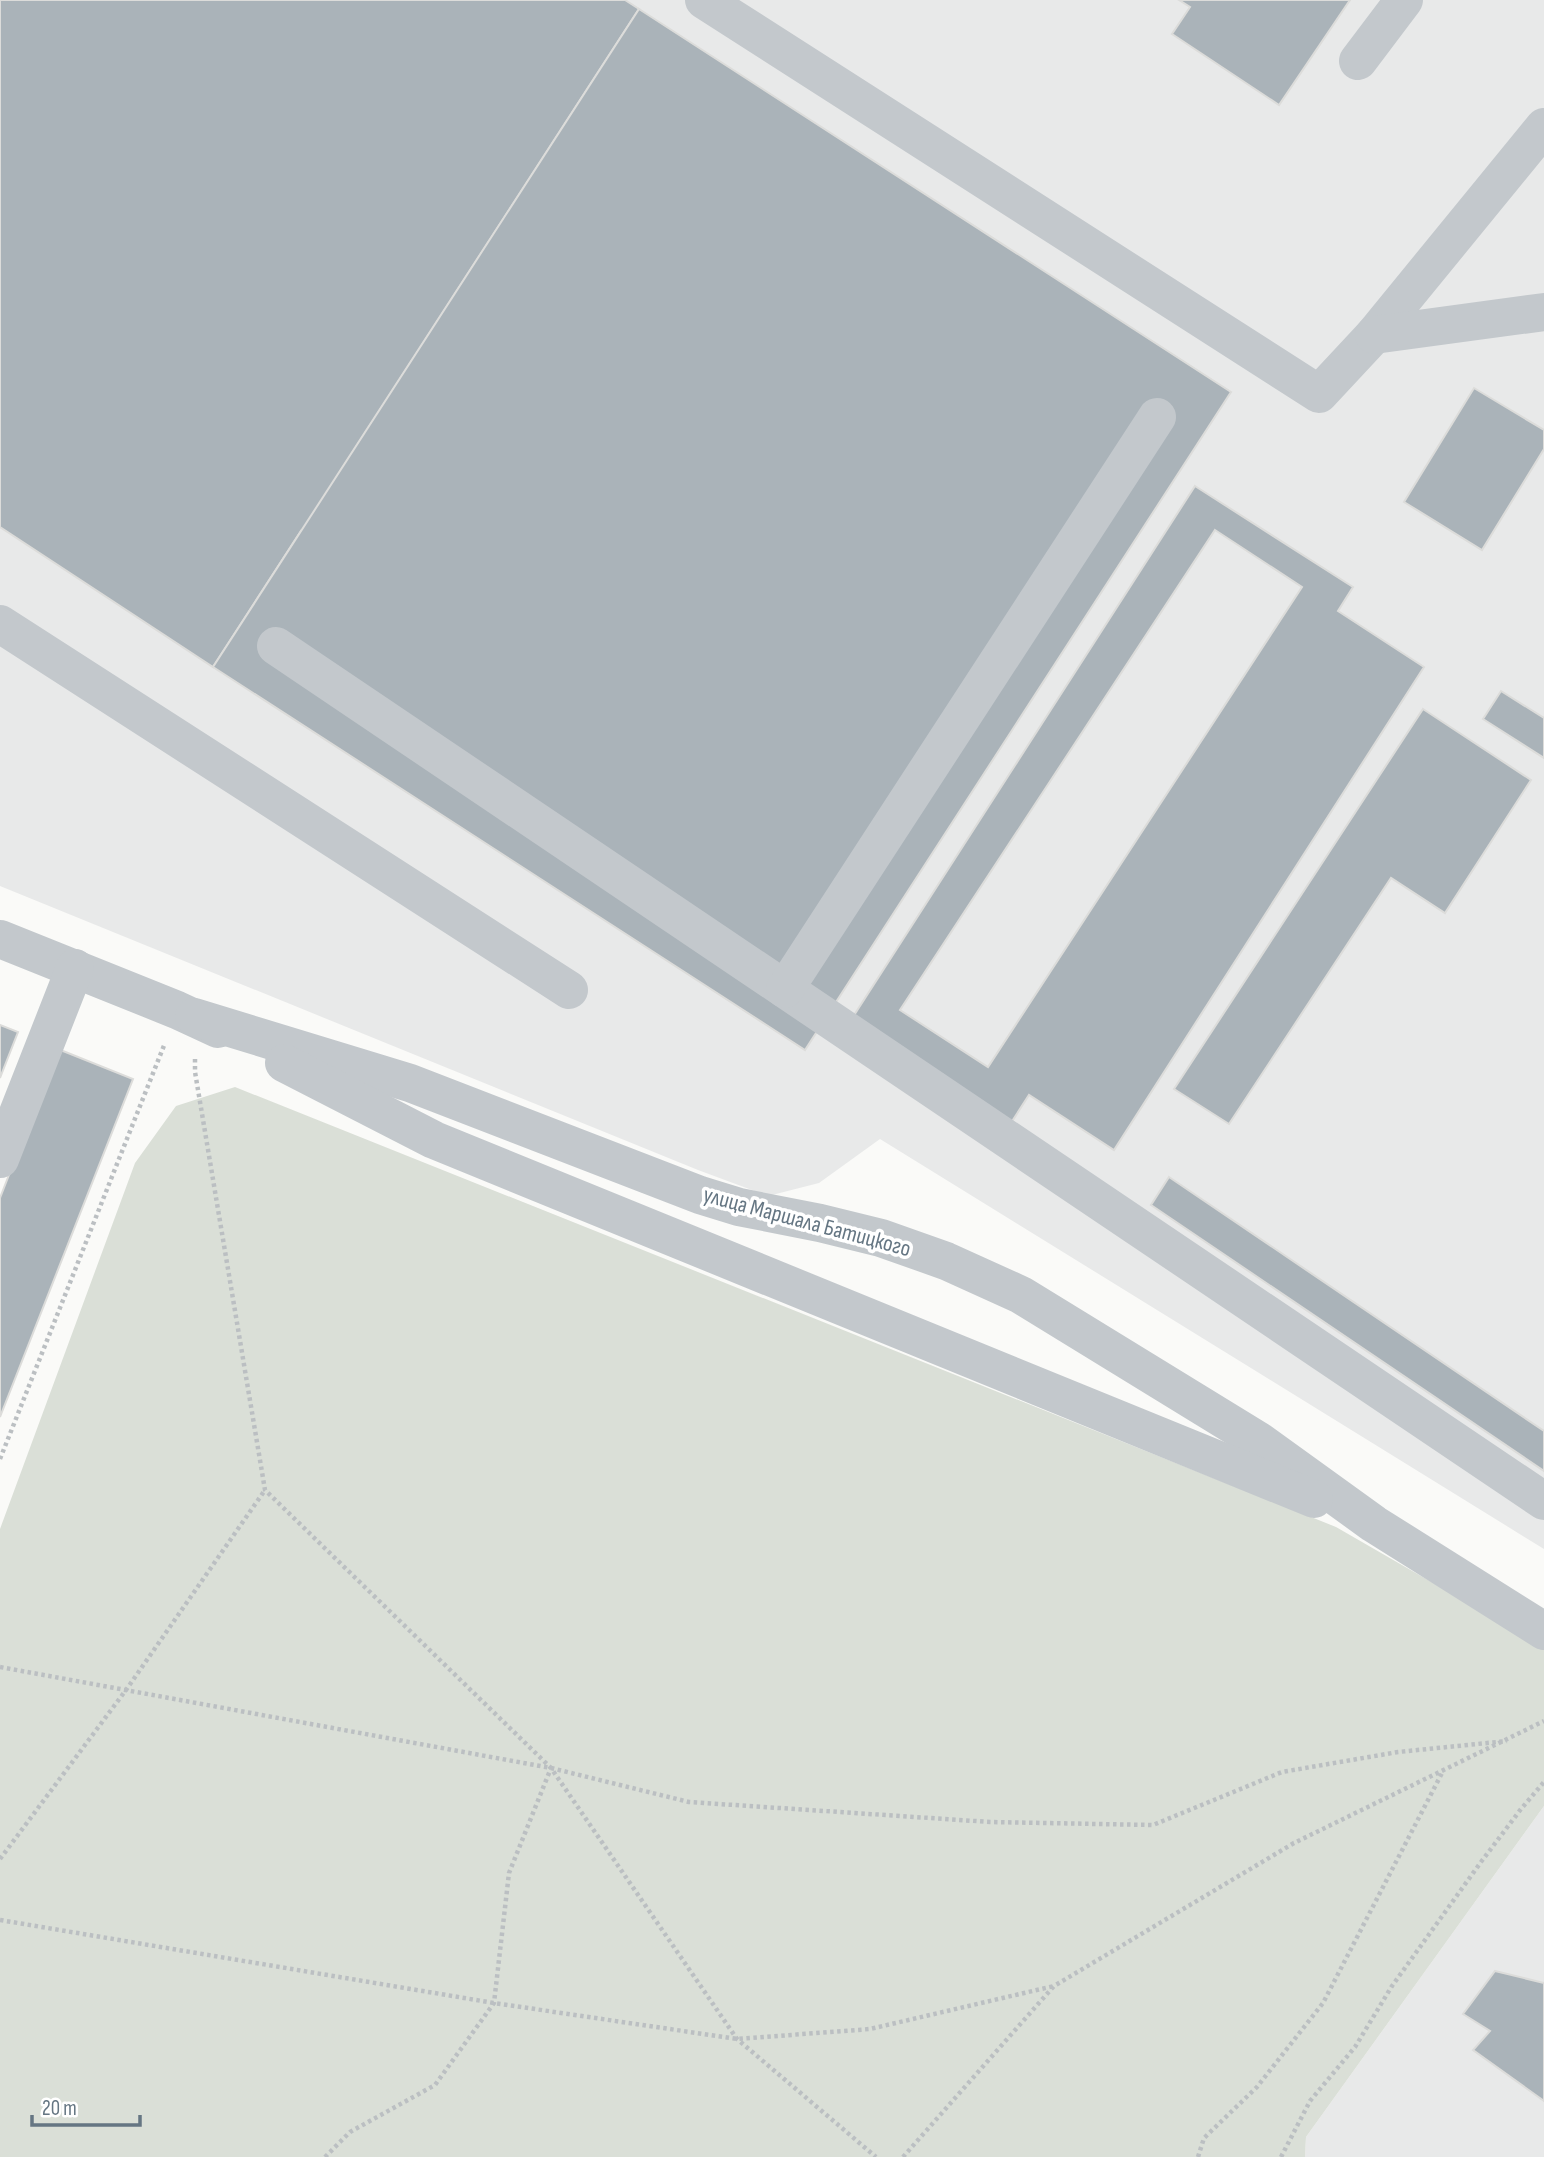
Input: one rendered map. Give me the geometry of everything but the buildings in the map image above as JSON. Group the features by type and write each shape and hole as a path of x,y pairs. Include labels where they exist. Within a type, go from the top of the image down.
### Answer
{"street":[{"path":"704,0 1319,394 1374,335 1544,127"},
{"path":"1358,61 1404,0"},
{"path":"1374,335 1544,312"},
{"path":"785,989 1157,416"},
{"path":"0,624 569,990"},
{"path":"276,646 1544,1501"},
{"name":"улица Маршала Батицкого","path":"0,939 186,1014 434,1140 1374,1524"},
{"path":"0,1159 75,968"},
{"name":"улица Маршала Батицкого","path":"186,1014 410,1083 700,1195 739,1207 881,1238 946,1261 1021,1295 1259,1441 1374,1524 1544,1631"}],"path":[{"path":"0,1459 186,1014"},
{"path":"186,1014 265,1490 551,1768 737,2039 876,2157"},
{"path":"0,1859 126,1690 265,1490"},
{"path":"0,1667 551,1768 689,1802 990,1822 1153,1825 1282,1772 1398,1752 1507,1741"},
{"path":"0,1920 245,1959 494,2003 737,2039 870,2029 1054,1986 1294,1843 1544,1721"},
{"path":"325,2157 350,2132 435,2085 494,2003 509,1873 551,1768"},
{"path":"1198,2157 1204,2138 1257,2087 1323,2003 1442,1772"},
{"path":"1282,2157 1310,2101 1355,2047 1392,1986 1489,1852 1544,1782"},
{"path":"903,2157 1054,1986"}],"shaded area":[{"path":"0,0 1544,0 1544,1549 880,1139 819,1183 768,1196 0,886"},
{"path":"235,1087 1336,1527 1544,1647 1544,1806 1306,2137 1305,2157 0,2157 0,1529 135,1163 176,1106"},
{"path":"1544,1806 1544,2157 1305,2157 1306,2137"}]}
